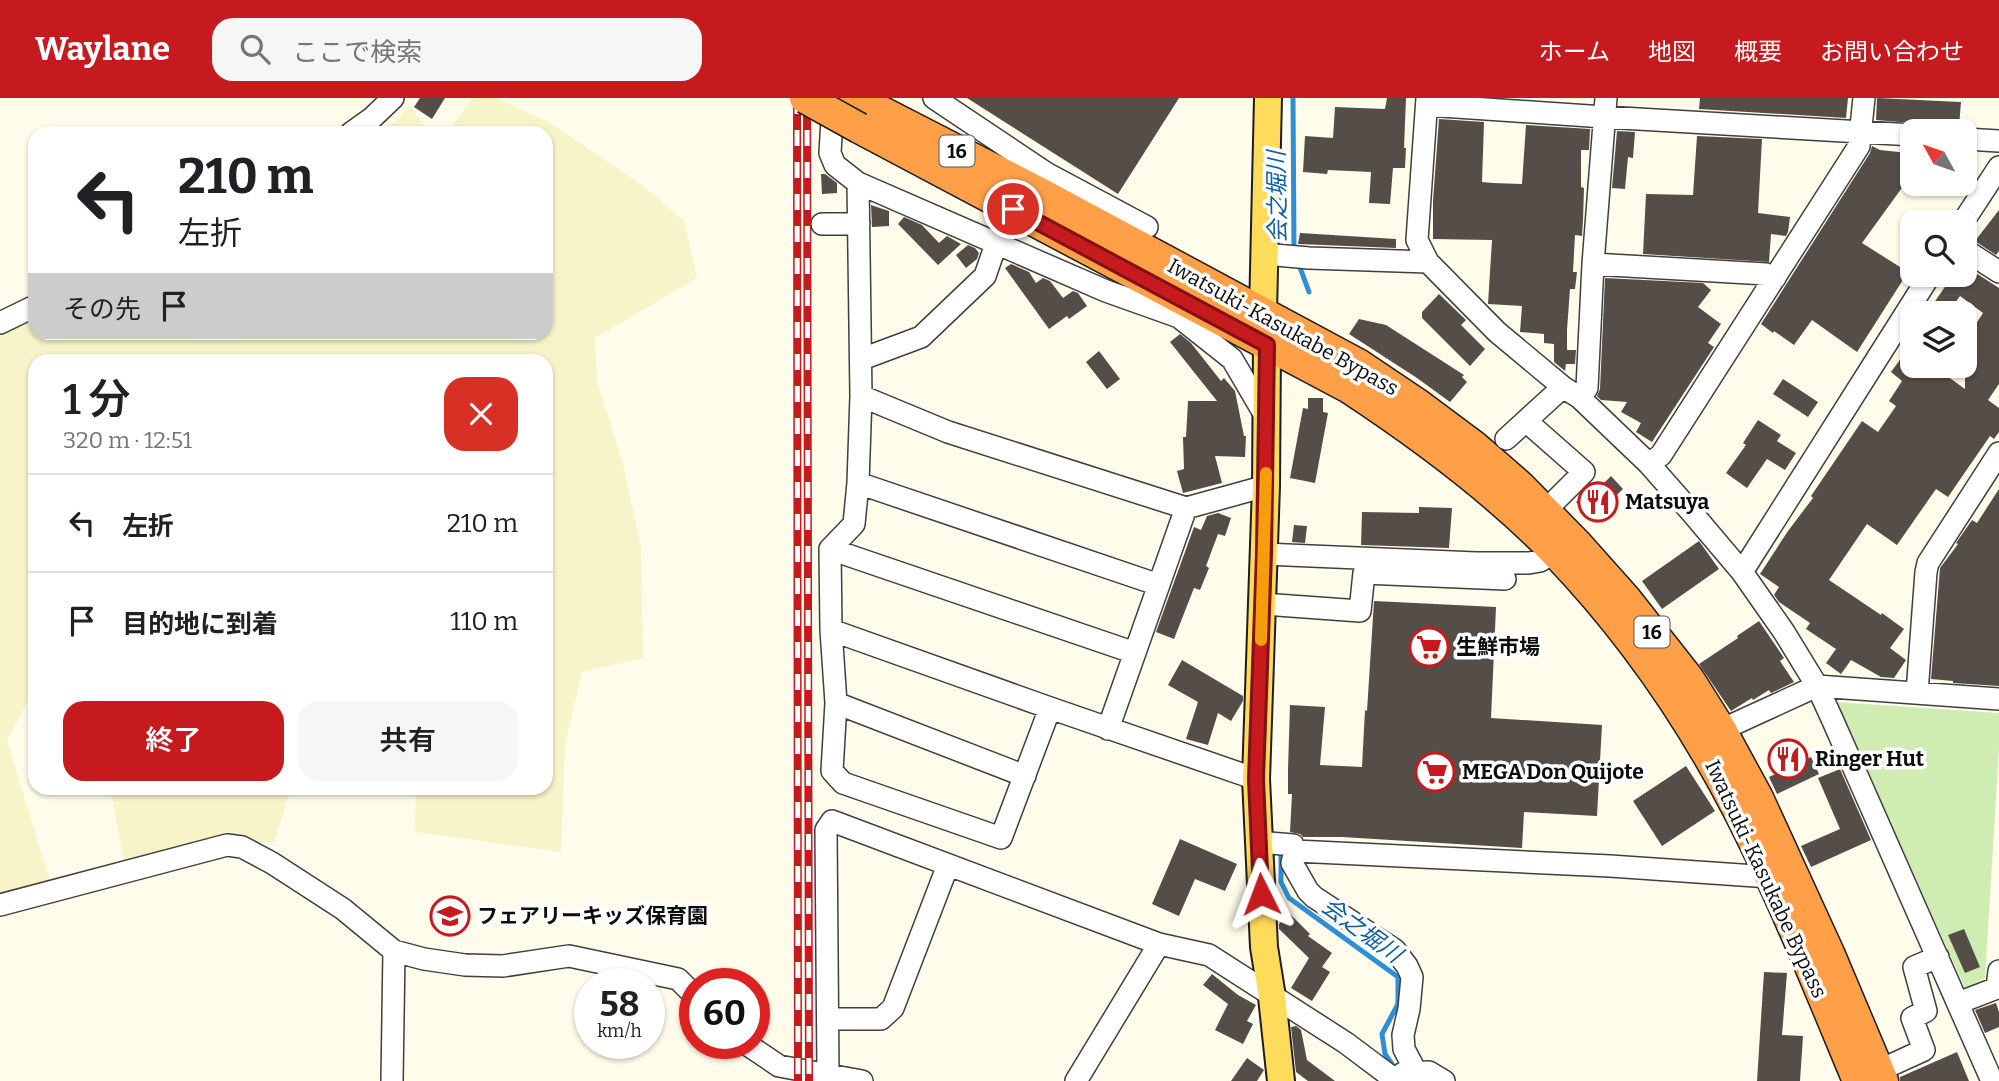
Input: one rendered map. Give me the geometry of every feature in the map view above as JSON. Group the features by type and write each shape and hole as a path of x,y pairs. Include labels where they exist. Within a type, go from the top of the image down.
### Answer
{"highway":[{"name":"Iwatsuki-Kasukabe Bypass","path":"805,98 862,111 1042,194 1358,364 1474,446 1520,486 1553,503 1577,544 1626,599 1689,679 1721,730 1758,798 1829,953 1873,1078"},
{"name":"Iwatsuki-Kasukabe Bypass","path":"862,111 1267,345 1349,388 1404,424 1504,505 1555,552 1610,615 1669,694 1703,747 1732,799 1808,962 1873,1078"}],"main road":[{"path":"1268,98 1275,255 1263,313 1267,345 1264,554 1274,605 1256,779 1264,947 1281,1081"}],"street":[{"path":"361,126 393,98"},
{"path":"833,98 830,153 835,164 858,183 1106,291 1179,317 1232,359 1266,416"},
{"path":"934,98 1046,173 1147,227"},
{"path":"1649,464 1661,455 1859,146 1864,98"},
{"path":"1900,134 1605,108 1427,102 1417,240 1428,261 1497,332 1572,393 1649,464 1742,572 1784,632 1817,686 1992,1081"},
{"path":"1506,439 1526,421 1572,393 1587,388 1605,108"},
{"path":"1978,140 1999,141"},
{"path":"1972,210 1999,167"},
{"path":"858,183 862,359 858,483 854,524 830,550 831,630 836,703 832,771 843,783 1000,838 1050,709"},
{"path":"822,224 859,224"},
{"path":"862,359 921,337 985,276 996,244"},
{"path":"1275,255 1428,261"},
{"path":"1977,258 1999,272"},
{"path":"1593,264 1766,274 1774,278"},
{"path":"1742,572 1922,287"},
{"path":"0,323 28,309"},
{"path":"861,396 948,432 1185,508 1266,486"},
{"path":"1526,421 1584,472 1553,503"},
{"path":"1917,693 1928,563 1999,453"},
{"path":"858,483 1158,585"},
{"path":"1108,729 1185,508"},
{"path":"830,550 1135,653"},
{"path":"1274,605 1360,611 1364,573 1476,571 1540,561 1555,552"},
{"path":"1264,554 1476,571 1504,579"},
{"path":"831,630 1256,779"},
{"path":"1721,730 1817,686 1999,699"},
{"path":"836,703 1025,776"},
{"path":"828,1076 826,830 832,821 1159,944 1209,955 1398,1075 1429,1072 1444,1081"},
{"path":"1259,842 1293,845 1295,851 1292,863 1308,891 1395,950 1407,966 1412,977 1403,1035 1404,1049 1398,1075"},
{"path":"0,905 227,845 242,848 272,863 342,909 394,951 465,965 503,966 569,956 679,980"},
{"path":"1295,851 1610,859 1644,875 1770,877"},
{"path":"828,1018 881,1019 893,1008 948,865"},
{"path":"1076,1081 1159,944"},
{"path":"392,1081 394,951"},
{"path":"1873,1078 1924,1050 1912,1018 1926,1011 1914,967 1938,957"},
{"path":"1958,1003 1997,988 1999,971"},
{"path":"769,1059 779,1066 862,1081"}],"shaded area":[{"path":"473,98 495,98 549,122 643,186 684,221 697,278 595,338 597,381 623,464 641,547 643,658 582,672 565,744 561,852 415,832 416,795 553,795 553,354 28,354 28,701 7,741 50,881 0,895 0,336 28,322 28,340 553,340 553,126 452,126"},
{"path":"409,106 425,126 387,126 397,121"},
{"path":"111,795 289,795 274,842 220,846 124,861"}],"green space":[{"path":"1836,702 1999,713 1985,978 1965,988"}],"building":[{"path":"420,98 445,98 432,119 414,107"},
{"path":"967,98 1179,98 1118,194"},
{"path":"1387,98 1406,98 1405,168 1393,168 1390,204 1369,203 1371,172 1303,172 1305,136 1333,138 1335,107 1385,109"},
{"path":"1700,98 1848,98 1846,118 1699,109"},
{"path":"1877,98 1961,102 1960,119 1900,119 1900,122 1876,120"},
{"path":"1439,119 1484,122 1482,182 1493,183 1522,184 1526,125 1590,129 1589,150 1581,150 1581,187 1584,188 1582,236 1575,235 1573,272 1577,272 1575,289 1570,289 1567,330 1567,350 1576,350 1575,364 1566,364 1565,371 1554,362 1554,344 1544,343 1544,334 1520,332 1522,306 1488,304 1492,240 1433,239"},
{"path":"1617,131 1635,132 1633,158 1628,157 1625,189 1612,188"},
{"path":"1697,136 1762,139 1758,213 1790,217 1786,236 1771,234 1769,262 1643,254 1646,194 1693,195"},
{"path":"1872,146 1880,150 1900,152 1900,191 1862,243 1900,267 1900,285 1857,352 1812,320 1794,345 1761,324"},
{"path":"821,174 837,183 837,193 822,194"},
{"path":"871,205 889,211 889,226 872,227"},
{"path":"1999,210 1999,251 1996,255 1977,242 1977,238"},
{"path":"904,217 922,225 939,243 947,236 961,244 938,265 898,224"},
{"path":"1300,233 1396,239 1396,248 1298,244"},
{"path":"968,245 979,253 977,259 966,268 956,255"},
{"path":"1011,264 1029,272 1036,283 1043,278 1050,281 1063,298 1073,291 1078,293 1087,306 1049,329 1005,268"},
{"path":"1977,274 1999,288 1999,384 1988,400 1999,408 1999,432 1994,439 1990,436 1948,497 1936,489 1897,545 1867,524 1829,580 1904,629 1890,648 1906,660 1894,678 1881,677 1851,660 1841,674 1826,663 1836,649 1806,629 1810,623 1779,602 1774,595 1779,587 1760,574 1862,421 1878,432 1896,406 1889,401 1902,381 1891,372 1900,360 1900,378 1950,378 1965,389 1965,378 1977,378 1977,322 1983,313 1977,309 1977,301 1967,301 1960,296 1956,301 1935,301 1945,287 1977,287"},
{"path":"1605,278 1703,283 1711,290 1698,307 1721,324 1708,343 1714,347 1652,442 1636,432 1641,423 1621,412 1627,402 1601,400 1597,396 1600,389"},
{"path":"1439,294 1466,320 1461,325 1485,349 1470,366 1422,318 1422,312"},
{"path":"1359,319 1386,325 1464,375 1462,377 1467,382 1450,402 1349,334"},
{"path":"1180,334 1191,343 1221,381 1224,378 1235,391 1246,436 1245,457 1215,456 1222,483 1183,493 1177,471 1184,469 1183,437 1186,437 1188,401 1217,401 1170,342"},
{"path":"1099,351 1120,379 1107,389 1086,362"},
{"path":"1783,379 1818,402 1808,417 1773,394"},
{"path":"1308,398 1323,398 1323,412 1328,413 1315,483 1290,478 1303,408 1308,409"},
{"path":"1758,420 1781,435 1777,441 1796,453 1785,470 1767,459 1747,488 1726,473 1746,445 1743,443"},
{"path":"1611,476 1623,489 1591,518 1576,502 1597,482 1601,486"},
{"path":"1999,489 1999,686 1931,679 1940,568 1972,520 1977,523"},
{"path":"1419,507 1452,508 1449,548 1361,545 1362,512 1419,513"},
{"path":"1218,513 1231,518 1225,536 1218,534 1200,590 1194,588 1174,639 1156,632 1194,527 1201,530 1207,516"},
{"path":"1294,525 1307,526 1305,543 1292,542"},
{"path":"1699,541 1719,569 1662,609 1642,581"},
{"path":"1374,601 1496,607 1491,718 1602,725 1597,816 1524,812 1522,848 1303,837 1290,832 1290,705 1325,707 1320,765 1362,767"},
{"path":"1759,621 1784,658 1780,661 1794,682 1771,693 1769,690 1731,711 1699,664"},
{"path":"1182,660 1243,696 1243,701 1231,721 1218,713 1208,745 1186,739 1198,702 1168,685"},
{"path":"1811,757 1819,774 1777,794 1769,777"},
{"path":"1686,766 1715,811 1662,846 1633,801"},
{"path":"1840,769 1871,840 1811,867 1801,846 1840,829 1818,778"},
{"path":"1180,839 1237,864 1225,891 1195,879 1179,916 1152,904"},
{"path":"1289,913 1310,934 1308,936 1332,953 1322,967 1330,972 1312,1001 1291,988 1309,958 1279,929 1279,924"},
{"path":"1964,929 1980,967 1965,973 1948,935"},
{"path":"1764,972 1787,973 1782,1035 1803,1036 1800,1081 1757,1081"},
{"path":"1212,974 1238,995 1256,1005 1247,1021 1253,1024 1243,1044 1215,1030 1228,1004 1203,985"},
{"path":"1996,1003 1999,1027 1985,1033 1975,1010"},
{"path":"1296,1026 1301,1030 1307,1060 1335,1081 1308,1081 1296,1072 1291,1027"},
{"path":"1957,1052 1969,1081 1900,1081 1900,1077"},
{"path":"1247,1058 1264,1070 1257,1081 1231,1081"}],"waterway":[{"name":"会之堀川","path":"1293,98 1294,250"},
{"name":"会之堀川","path":"1298,262 1309,292"},
{"name":"会之堀川","path":"1281,850 1281,882 1289,898 1398,977 1398,1004 1382,1034 1385,1054 1396,1070"}],"railway":[{"path":"797,98 798,1081"},
{"path":"807,98 809,1081"}],"slow traffic":[{"path":"1261,640 1266,473"}],"place":[{"name":"Matsuya","path":"1598,502"},
{"name":"生鮮市場","path":"1429,647"},
{"name":"Ringer Hut","path":"1788,759"},
{"name":"MEGA Don Quijote","path":"1435,772"},
{"name":"フェアリーキッズ保育園","path":"450,916"}],"route":[{"path":"1013,209 1267,345 1264,554 1256,779 1261,894"}]}
